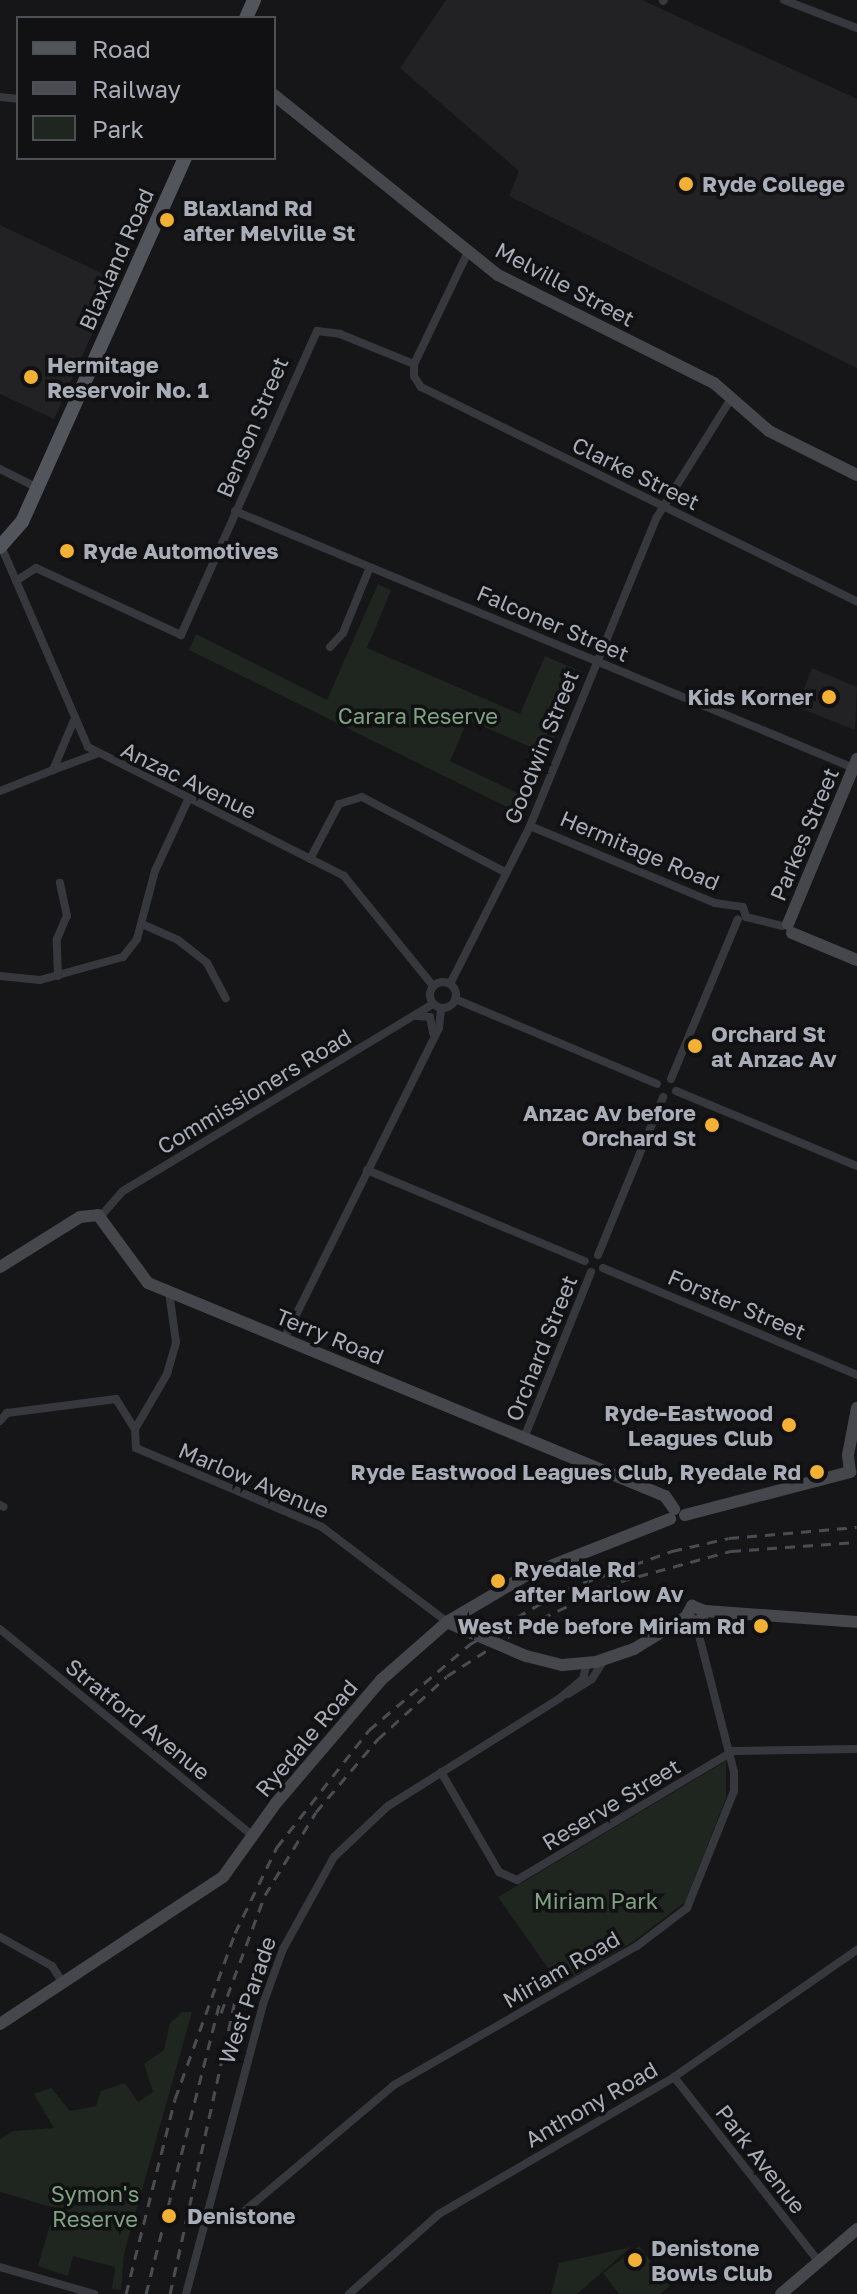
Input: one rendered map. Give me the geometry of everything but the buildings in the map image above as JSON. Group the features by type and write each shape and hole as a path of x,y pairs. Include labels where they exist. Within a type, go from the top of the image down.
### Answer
{"main road":[{"name":"Blaxland Road","path":"1,547 22,522 184,160"}],"street":[{"path":"784,0 857,28"},
{"name":"Melville Street","path":"276,97 498,275 714,383 769,431 857,475"},
{"path":"414,364 468,252"},
{"name":"Benson Street","path":"16,581 36,568 181,635 317,331 340,334 414,364"},
{"name":"Clarke Street","path":"414,364 414,376 421,387 857,602"},
{"name":"Goodwin Street","path":"450,984 530,826 596,661 664,507 732,397"},
{"path":"0,469 38,488"},
{"name":"Falconer Street","path":"235,511 856,765"},
{"name":"Anzac Avenue","path":"1,547 83,741 96,754 354,882 433,986"},
{"path":"330,647 343,633 370,567"},
{"path":"53,770 74,720"},
{"path":"0,791 96,754"},
{"name":"Parkes Street","path":"787,928 856,765"},
{"path":"310,859 339,804 362,797 505,872"},
{"path":"0,976 58,976 123,957 142,924 155,871 188,800"},
{"name":"Hermitage Road","path":"530,826 740,915 787,928 857,960"},
{"path":"58,976 57,939 67,916 60,883"},
{"path":"740,915 671,1079 676,1091 857,1166"},
{"path":"142,924 178,940 207,963 226,998"},
{"path":"284,1339 439,1028 433,986 450,984 455,999 657,1084 663,1097 676,1091"},
{"name":"Commissioners Road","path":"101,1216 123,1191 416,1016 455,999"},
{"path":"416,1016 427,1015 434,1022 429,1045"},
{"path":"657,1084 671,1079"},
{"name":"Orchard Street","path":"598,1255 663,1097"},
{"path":"367,1170 585,1261 591,1272 603,1268 598,1255 585,1261"},
{"path":"0,1267 80,1217 101,1216"},
{"name":"Terry Road","path":"101,1216 138,1273 169,1292 665,1496 676,1515"},
{"name":"Forster Street","path":"603,1268 857,1375"},
{"name":"Orchard Street","path":"524,1438 591,1272"},
{"path":"135,1429 167,1374 176,1342 169,1292"},
{"name":"Marlow Avenue","path":"0,1421 7,1413 106,1396 126,1410 135,1429 136,1448 322,1527 447,1622 526,1656 554,1664 596,1662"},
{"path":"854,1471 857,1408"},
{"name":"Ryedale Road","path":"0,2024 210,1889 254,1837 276,1803 381,1680 447,1622 471,1606 556,1562 676,1515 854,1471"},
{"path":"471,1606 472,1633"},
{"name":"West Parade","path":"560,1698 583,1679 596,1662 691,1621 692,1606 705,1611 857,1622"},
{"name":"Miriam Road","path":"209,2221 235,2219 394,2085 637,1946 687,1908 734,1791 728,1752 691,1621"},
{"name":"Stratford Avenue","path":"0,1629 254,1837"},
{"name":"West Parade","path":"186,2294 209,2221 245,2066 283,1949 334,1857 362,1826 441,1772 586,1685 596,1662"},
{"name":"Reserve Street","path":"441,1772 499,1872 517,1880 728,1752 749,1747 857,1749"},
{"path":"0,1937 52,1966 63,1983"},
{"name":"Anthony Road","path":"349,2294 439,2214 674,2077 857,1950"},
{"name":"Park Avenue","path":"674,2077 821,2263"},
{"path":"781,2294 821,2263 857,2229"},
{"path":"0,2267 94,2294"}],"shaded area":[{"name":"Ryde College","path":"446,0 642,0 857,99 857,368 509,196 519,171 400,68"},
{"path":"0,225 116,280 54,419 0,394"},
{"name":"Kids Korner","path":"812,668 857,687 855,730 797,707"}],"green space":[{"name":"Carara Reserve","path":"378,584 391,590 367,648 520,714 545,656 582,672 547,754 468,720 450,761 526,797 519,813 189,650 196,634 327,700"},
{"name":"Miriam Park","path":"726,1761 726,1798 685,1902 633,1942 560,1985 498,1897"},
{"name":"Symon's Reserve","path":"182,2012 192,2012 124,2254 121,2290 112,2289 115,2267 73,2256 68,2276 38,2266 55,2208 0,2192 0,2139 13,2131 54,2128 34,2094 51,2088 70,2111 96,2106 101,2091 125,2083 138,2102 153,2092 144,2064 164,2050 170,2023"},
{"name":"Denistone Bowls Club","path":"639,2246 670,2286 660,2294 619,2294 603,2273"},
{"path":"631,2247 577,2294 551,2294 559,2263"}],"railway":[{"path":"126,2294 175,2099 235,1933 277,1847 369,1730 470,1644 566,1589 672,1551 729,1538 857,1527"},
{"path":"221,2013 265,1895 316,1812 378,1739 447,1676 525,1626 621,1581 731,1551 857,1542"},
{"path":"146,2294 220,2001"},
{"path":"170,2294 235,2001"}],"place":[{"name":"Ryde College","path":"686,184"},
{"name":"Blaxland Rd after Melville St","path":"167,220"},
{"name":"Hermitage Reservoir No. 1","path":"31,377"},
{"name":"Ryde Automotives","path":"67,551"},
{"name":"Kids Korner","path":"829,697"},
{"name":"Orchard St at Anzac Av","path":"695,1046"},
{"name":"Anzac Av before Orchard St","path":"712,1125"},
{"name":"Ryde-Eastwood Leagues Club","path":"789,1425"},
{"name":"Ryde Eastwood Leagues Club, Ryedale Rd","path":"817,1472"},
{"name":"Ryedale Rd after Marlow Av","path":"498,1581"},
{"name":"West Pde before Miriam Rd","path":"761,1626"},
{"name":"Denistone","path":"169,2216"},
{"name":"Denistone Bowls Club","path":"635,2260"}]}
